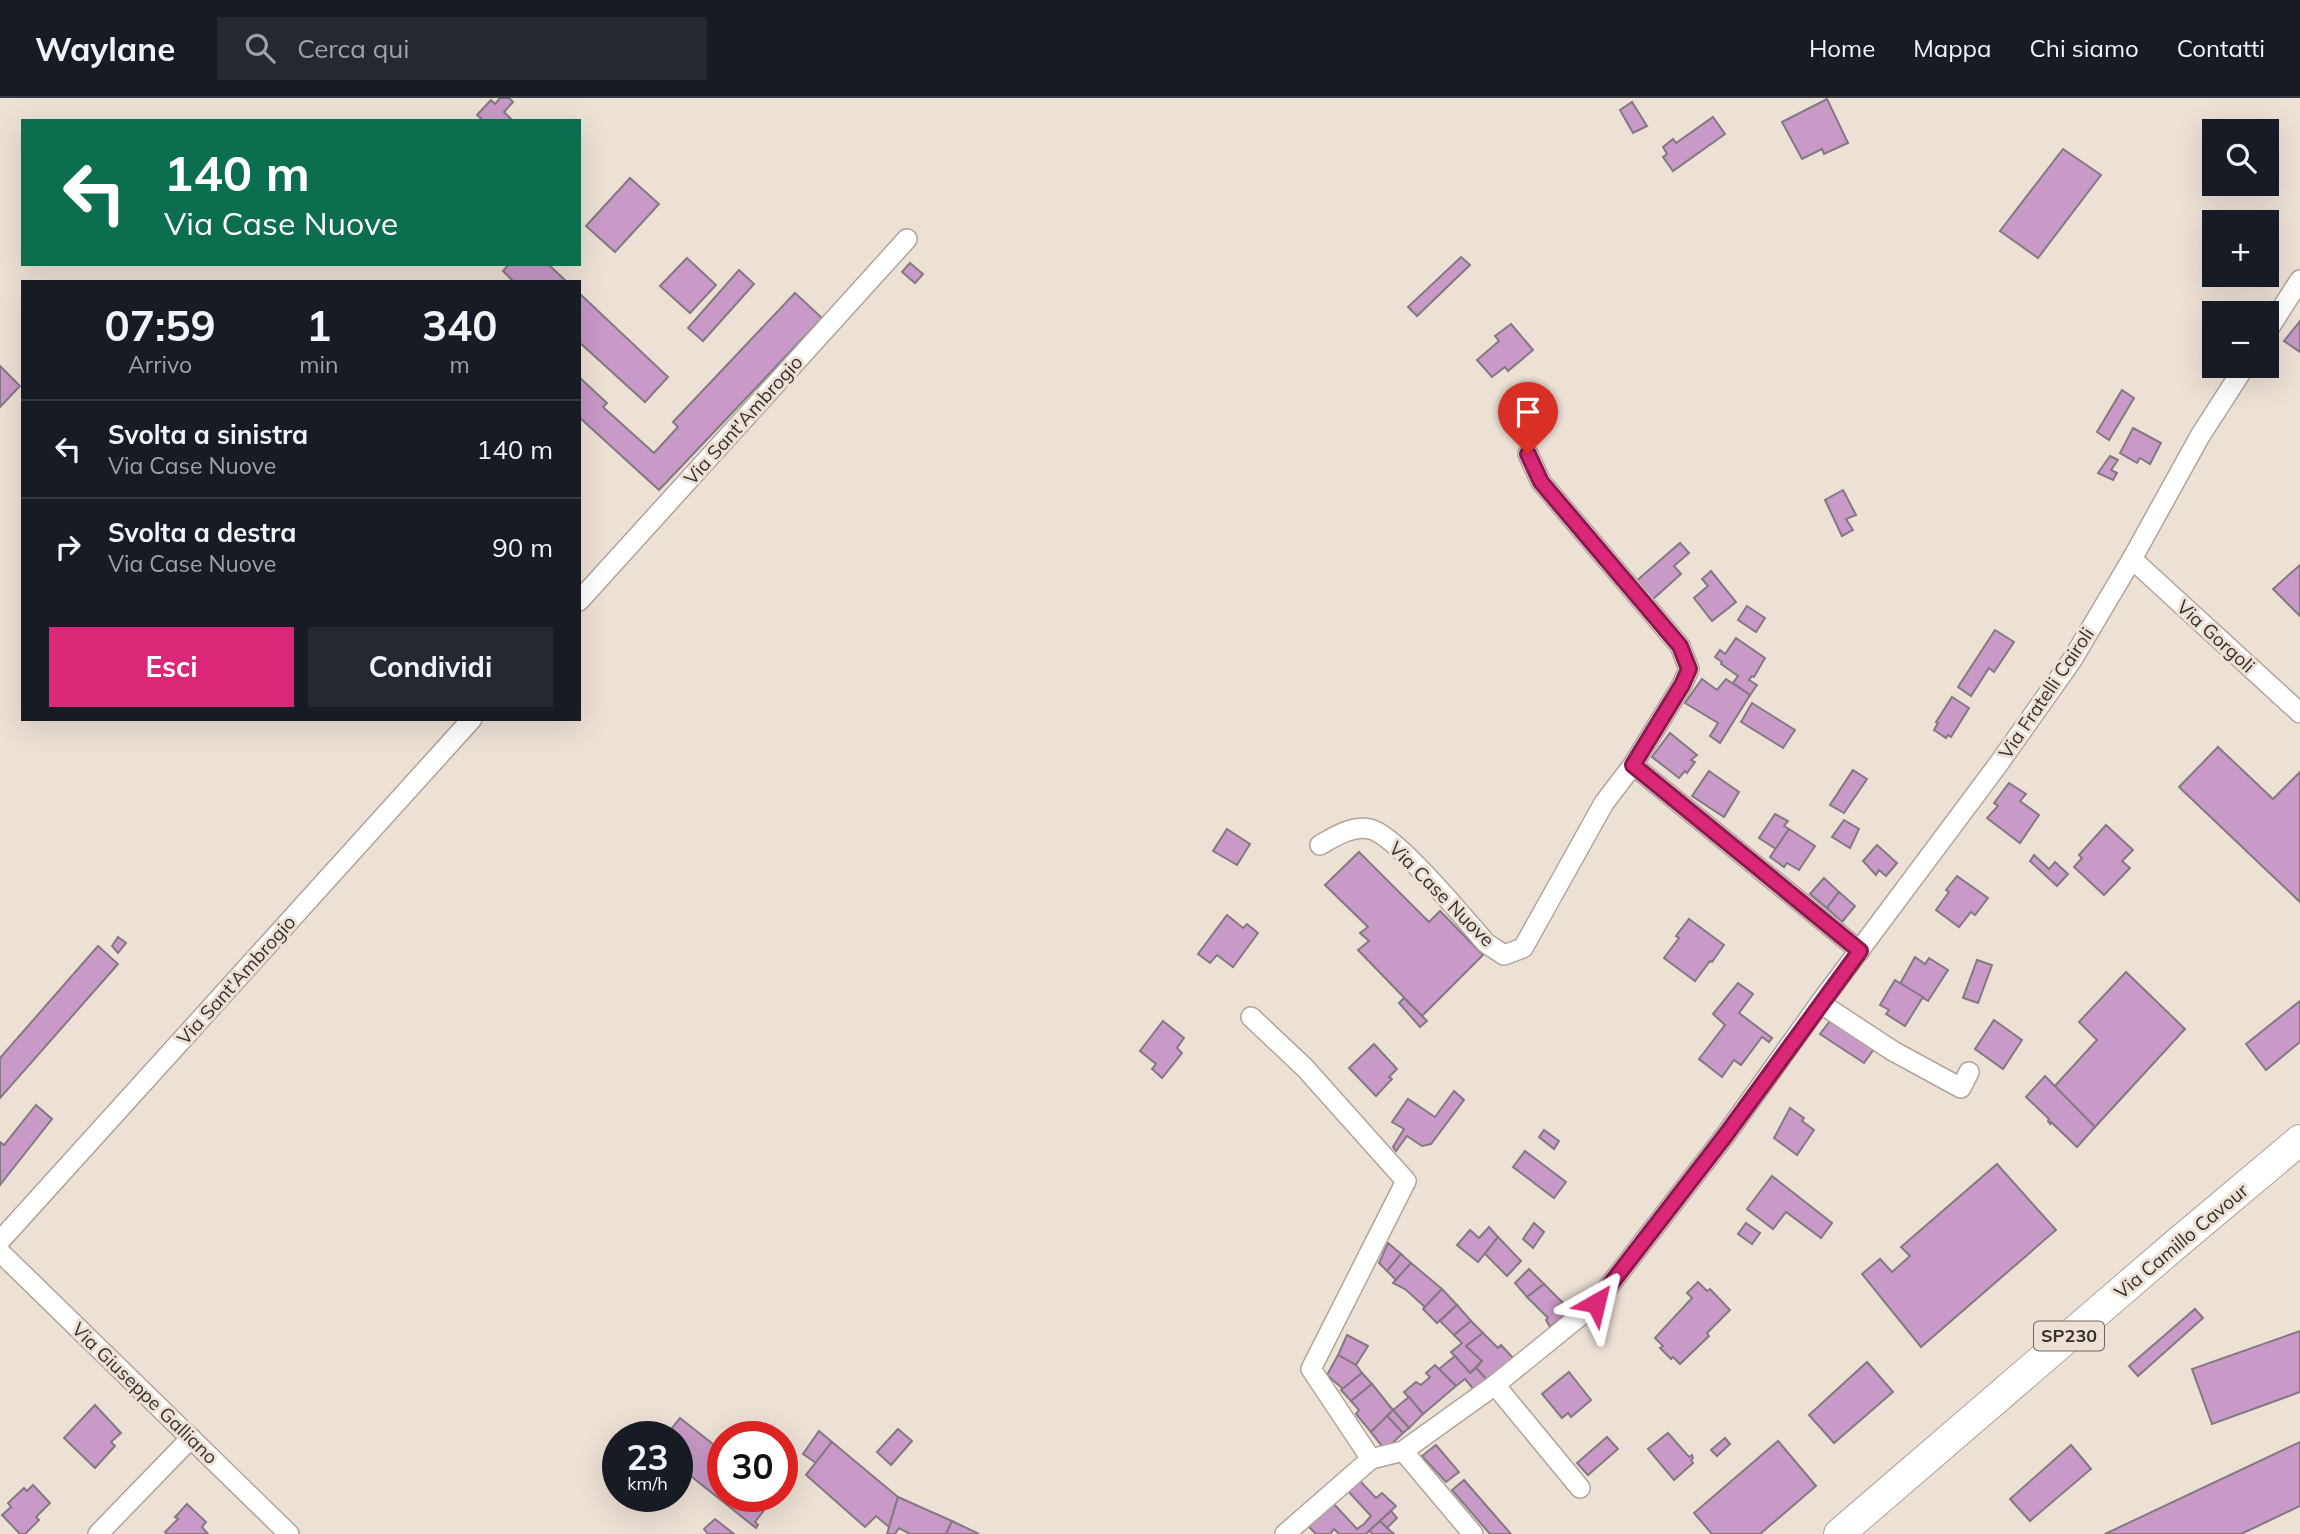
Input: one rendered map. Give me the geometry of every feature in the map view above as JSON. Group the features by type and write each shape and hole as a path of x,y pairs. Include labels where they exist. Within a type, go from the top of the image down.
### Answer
{"main road":[{"name":"Via Camillo Cavour","path":"1839,1534 2300,1140"}],"street":[{"name":"Via Sant'Ambrogio","path":"581,599 907,239"},
{"path":"2279,312 2300,280"},
{"name":"Via Fratelli Cairoli","path":"1285,1534 1371,1459 1403,1451 1495,1385 1596,1303 1725,1136 2072,660 2200,436 2237,378"},
{"name":"Via Case Nuove","path":"1320,845 1348,830 1371,829 1394,843 1486,943 1504,954 1523,948 1604,803 1633,765 1682,685 1689,669 1680,646 1541,482 1528,454"},
{"name":"Via Gorgoli","path":"2132,559 2300,713"},
{"name":"Via Sant'Ambrogio","path":"0,1241 470,721"},
{"path":"1633,765 1860,951"},
{"path":"1820,1003 1893,1051 1961,1088 1969,1072"},
{"path":"1251,1017 1305,1068 1406,1181 1311,1369 1371,1459"},
{"name":"Via Giuseppe Galliano","path":"0,1252 289,1534"},
{"path":"1495,1385 1580,1488"},
{"path":"98,1534 191,1438"},
{"path":"1403,1451 1474,1534"}],"building":[{"path":"500,98 509,98 513,102 504,112 511,119 482,119 477,115 491,100 495,104"},
{"path":"1827,99 1848,143 1824,154 1822,149 1802,159 1782,122"},
{"path":"1632,102 1647,126 1633,133 1620,110"},
{"path":"1713,117 1725,134 1673,171 1663,157 1667,154 1663,147 1673,139 1676,143"},
{"path":"2063,149 2101,175 2038,258 2000,231"},
{"path":"630,178 659,204 615,252 586,226"},
{"path":"1461,257 1470,265 1417,316 1408,307"},
{"path":"687,258 716,285 690,313 660,286"},
{"path":"910,263 923,274 915,283 902,272"},
{"path":"507,266 550,266 565,280 512,280 503,271"},
{"path":"739,270 754,284 703,341 688,328"},
{"path":"795,293 822,318 659,490 581,419 581,379 607,403 603,407 654,453 678,427 673,422"},
{"path":"581,295 668,377 645,402 581,344"},
{"path":"2300,321 2300,352 2284,341"},
{"path":"1511,324 1533,350 1508,371 1505,367 1492,377 1477,360 1499,341 1495,336"},
{"path":"0,366 20,386 0,407"},
{"path":"2122,390 2134,398 2109,440 2097,432"},
{"path":"2133,428 2161,443 2150,464 2140,458 2137,463 2120,453"},
{"path":"2110,456 2118,460 2111,470 2117,473 2113,480 2098,473"},
{"path":"1843,490 1856,515 1846,519 1853,530 1842,536 1825,500"},
{"path":"1680,543 1689,553 1674,566 1681,574 1652,600 1635,582"},
{"path":"2300,565 2300,616 2273,589"},
{"path":"1711,571 1736,602 1712,621 1694,598 1708,586 1702,579"},
{"path":"1747,606 1765,618 1756,632 1738,620"},
{"path":"1995,630 2014,642 1994,672 1989,668 1971,696 1958,687"},
{"path":"1736,638 1765,658 1754,677 1749,680 1757,685 1750,695 1733,683 1738,676 1715,657 1720,650 1725,654"},
{"path":"1702,679 1717,690 1726,679 1750,695 1720,743 1710,736 1718,723 1685,703"},
{"path":"1952,697 1969,708 1951,737 1948,735 1946,738 1934,730"},
{"path":"1752,703 1795,730 1783,748 1741,722"},
{"path":"1670,733 1697,755 1691,760 1695,762 1687,773 1685,771 1679,778 1652,757"},
{"path":"2218,747 2273,799 2300,772 2300,902 2179,787"},
{"path":"1853,770 1867,779 1844,813 1830,805"},
{"path":"1709,771 1739,792 1724,817 1692,796"},
{"path":"2009,783 2026,794 2020,801 2039,815 2020,843 1987,818 1998,806 1994,803"},
{"path":"1775,814 1788,821 1784,826 1789,829 1776,849 1759,838"},
{"path":"1844,820 1859,829 1850,848 1832,837"},
{"path":"2106,825 2133,850 2122,861 2130,868 2104,895 2074,867 2082,858 2079,855"},
{"path":"1227,829 1250,844 1237,865 1213,851"},
{"path":"1789,829 1815,846 1799,870 1787,863 1784,867 1770,857"},
{"path":"1877,845 1897,863 1886,876 1879,870 1876,875 1863,861"},
{"path":"1359,852 1429,922 1440,911 1483,955 1422,1016 1358,950 1369,941 1360,933 1368,927 1325,885"},
{"path":"2034,855 2049,869 2055,862 2068,874 2057,886 2030,861"},
{"path":"1957,876 1988,898 1975,915 1971,912 1959,927 1936,910"},
{"path":"1824,878 1839,892 1827,908 1810,894"},
{"path":"1839,892 1855,906 1842,922 1827,908"},
{"path":"1227,915 1243,928 1247,924 1258,933 1233,967 1217,955 1210,963 1198,954"},
{"path":"1689,919 1724,945 1695,981 1664,958"},
{"path":"118,937 126,943 118,953 112,946"},
{"path":"98,946 118,964 0,1098 0,1058"},
{"path":"1915,957 1925,964 1929,958 1948,970 1928,1001 1900,984"},
{"path":"1977,960 1992,965 1978,1003 1963,998"},
{"path":"2126,972 2185,1029 2095,1127 2054,1087 2097,1040 2079,1022"},
{"path":"1895,980 1923,997 1905,1026 1886,1014 1889,1010 1880,1005"},
{"path":"1738,983 1753,994 1739,1013 1772,1038 1769,1042 1762,1037 1741,1065 1734,1060 1722,1077 1699,1059 1725,1025 1713,1014"},
{"path":"1404,998 1427,1021 1420,1027 1399,1003"},
{"path":"2300,1001 2300,1042 2266,1070 2246,1044"},
{"path":"1994,1020 2022,1040 2003,1069 1975,1049"},
{"path":"1163,1021 1184,1038 1177,1048 1182,1053 1162,1078 1152,1069 1156,1064 1140,1051"},
{"path":"1830,1021 1874,1049 1864,1063 1820,1034"},
{"path":"1374,1044 1397,1069 1389,1077 1392,1079 1376,1096 1349,1068"},
{"path":"2045,1076 2095,1127 2077,1147 2051,1122 2050,1124 2049,1119 2026,1097"},
{"path":"1454,1091 1464,1100 1431,1144 1422,1146 1407,1136 1396,1151 1393,1147 1404,1129 1392,1122 1408,1099 1435,1117"},
{"path":"36,1105 52,1119 0,1185 0,1142 4,1145"},
{"path":"1790,1108 1814,1130 1797,1155 1774,1138"},
{"path":"1544,1130 1559,1141 1554,1149 1539,1137"},
{"path":"1525,1151 1566,1182 1554,1198 1513,1167"},
{"path":"1997,1164 2056,1230 1921,1347 1862,1274 1880,1259 1892,1272 1910,1256 1901,1247"},
{"path":"1772,1176 1832,1223 1821,1238 1786,1212 1773,1229 1747,1209"},
{"path":"1534,1223 1544,1232 1533,1248 1523,1239"},
{"path":"1746,1223 1760,1233 1752,1244 1738,1234"},
{"path":"1489,1227 1498,1237 1478,1262 1457,1245 1470,1230 1479,1238"},
{"path":"1498,1237 1521,1261 1507,1276 1485,1254"},
{"path":"1388,1243 1401,1254 1387,1271 1379,1263"},
{"path":"1401,1254 1411,1263 1396,1280 1387,1271"},
{"path":"1411,1263 1442,1289 1425,1307 1405,1289 1393,1283"},
{"path":"1529,1269 1544,1284 1527,1297 1515,1283"},
{"path":"1698,1282 1707,1291 1710,1289 1730,1310 1707,1333 1709,1336 1680,1364 1660,1348 1663,1346 1655,1338 1692,1298 1687,1293"},
{"path":"1544,1284 1570,1310 1550,1327 1546,1320 1548,1318 1527,1297"},
{"path":"1442,1289 1457,1305 1437,1323 1423,1309"},
{"path":"1457,1305 1471,1321 1454,1335 1440,1321"},
{"path":"2195,1309 2203,1318 2138,1376 2129,1366"},
{"path":"1471,1321 1483,1333 1466,1346 1482,1361 1470,1373 1451,1352 1462,1343 1454,1335"},
{"path":"2300,1331 2300,1392 2212,1424 2192,1369"},
{"path":"1483,1333 1498,1348 1501,1345 1513,1358 1487,1380 1476,1368 1482,1361 1466,1346"},
{"path":"1347,1335 1368,1346 1356,1365 1338,1355"},
{"path":"1338,1355 1356,1365 1362,1373 1343,1389 1327,1375"},
{"path":"1455,1356 1470,1373 1476,1368 1487,1380 1475,1391 1465,1379 1456,1386 1439,1369"},
{"path":"1867,1362 1893,1392 1834,1443 1809,1415"},
{"path":"1435,1365 1456,1386 1423,1414 1404,1392 1416,1382 1421,1385 1430,1377 1426,1373"},
{"path":"1569,1372 1591,1400 1571,1417 1568,1413 1562,1418 1542,1394"},
{"path":"1362,1373 1372,1384 1351,1401 1341,1390"},
{"path":"1372,1384 1393,1410 1371,1432 1356,1414 1359,1410 1351,1401"},
{"path":"1409,1397 1423,1414 1409,1428 1393,1410"},
{"path":"95,1405 121,1433 111,1442 115,1446 95,1468 64,1438"},
{"path":"1393,1410 1409,1428 1403,1433 1387,1416"},
{"path":"1387,1416 1403,1433 1385,1450 1371,1432"},
{"path":"693,1428 707,1439 707,1489 693,1478"},
{"path":"898,1429 912,1441 891,1465 877,1452"},
{"path":"819,1431 832,1442 816,1463 803,1454"},
{"path":"1668,1433 1689,1457 1692,1455 1693,1458 1693,1463 1674,1480 1648,1449"},
{"path":"1607,1437 1618,1449 1588,1475 1577,1463"},
{"path":"1725,1438 1730,1444 1717,1456 1711,1450"},
{"path":"1778,1441 1816,1486 1760,1534 1712,1534 1694,1513"},
{"path":"832,1442 898,1497 889,1527 876,1516 865,1527 806,1475"},
{"path":"2300,1442 2300,1506 2241,1534 2105,1534"},
{"path":"1436,1445 1459,1472 1446,1482 1422,1456"},
{"path":"2071,1445 2091,1469 2030,1521 2010,1499"},
{"path":"1464,1480 1511,1534 1490,1534 1452,1490"},
{"path":"1360,1481 1376,1498 1382,1493 1396,1506 1366,1534 1339,1534 1334,1529 1330,1534 1316,1534 1307,1525 1333,1503 1357,1529 1364,1524 1371,1516 1348,1491"},
{"path":"33,1485 50,1503 36,1517 39,1520 25,1534 20,1534 2,1515 11,1507 8,1503 24,1488 27,1491"},
{"path":"898,1497 952,1521 946,1534 910,1534 899,1528 895,1534 887,1534"},
{"path":"187,1504 206,1522 202,1527 208,1534 165,1532 178,1519 175,1517"},
{"path":"1391,1511 1397,1518 1387,1528 1380,1521"},
{"path":"736,1512 763,1512 755,1522 758,1525 756,1528"},
{"path":"715,1519 734,1534 708,1534 704,1529"},
{"path":"952,1521 979,1534 946,1534"},
{"path":"1380,1521 1394,1534 1373,1534 1369,1531"}],"route":[{"path":"1528,454 1541,482 1680,646 1689,669 1633,765 1860,951 1725,1136 1596,1303"}]}
